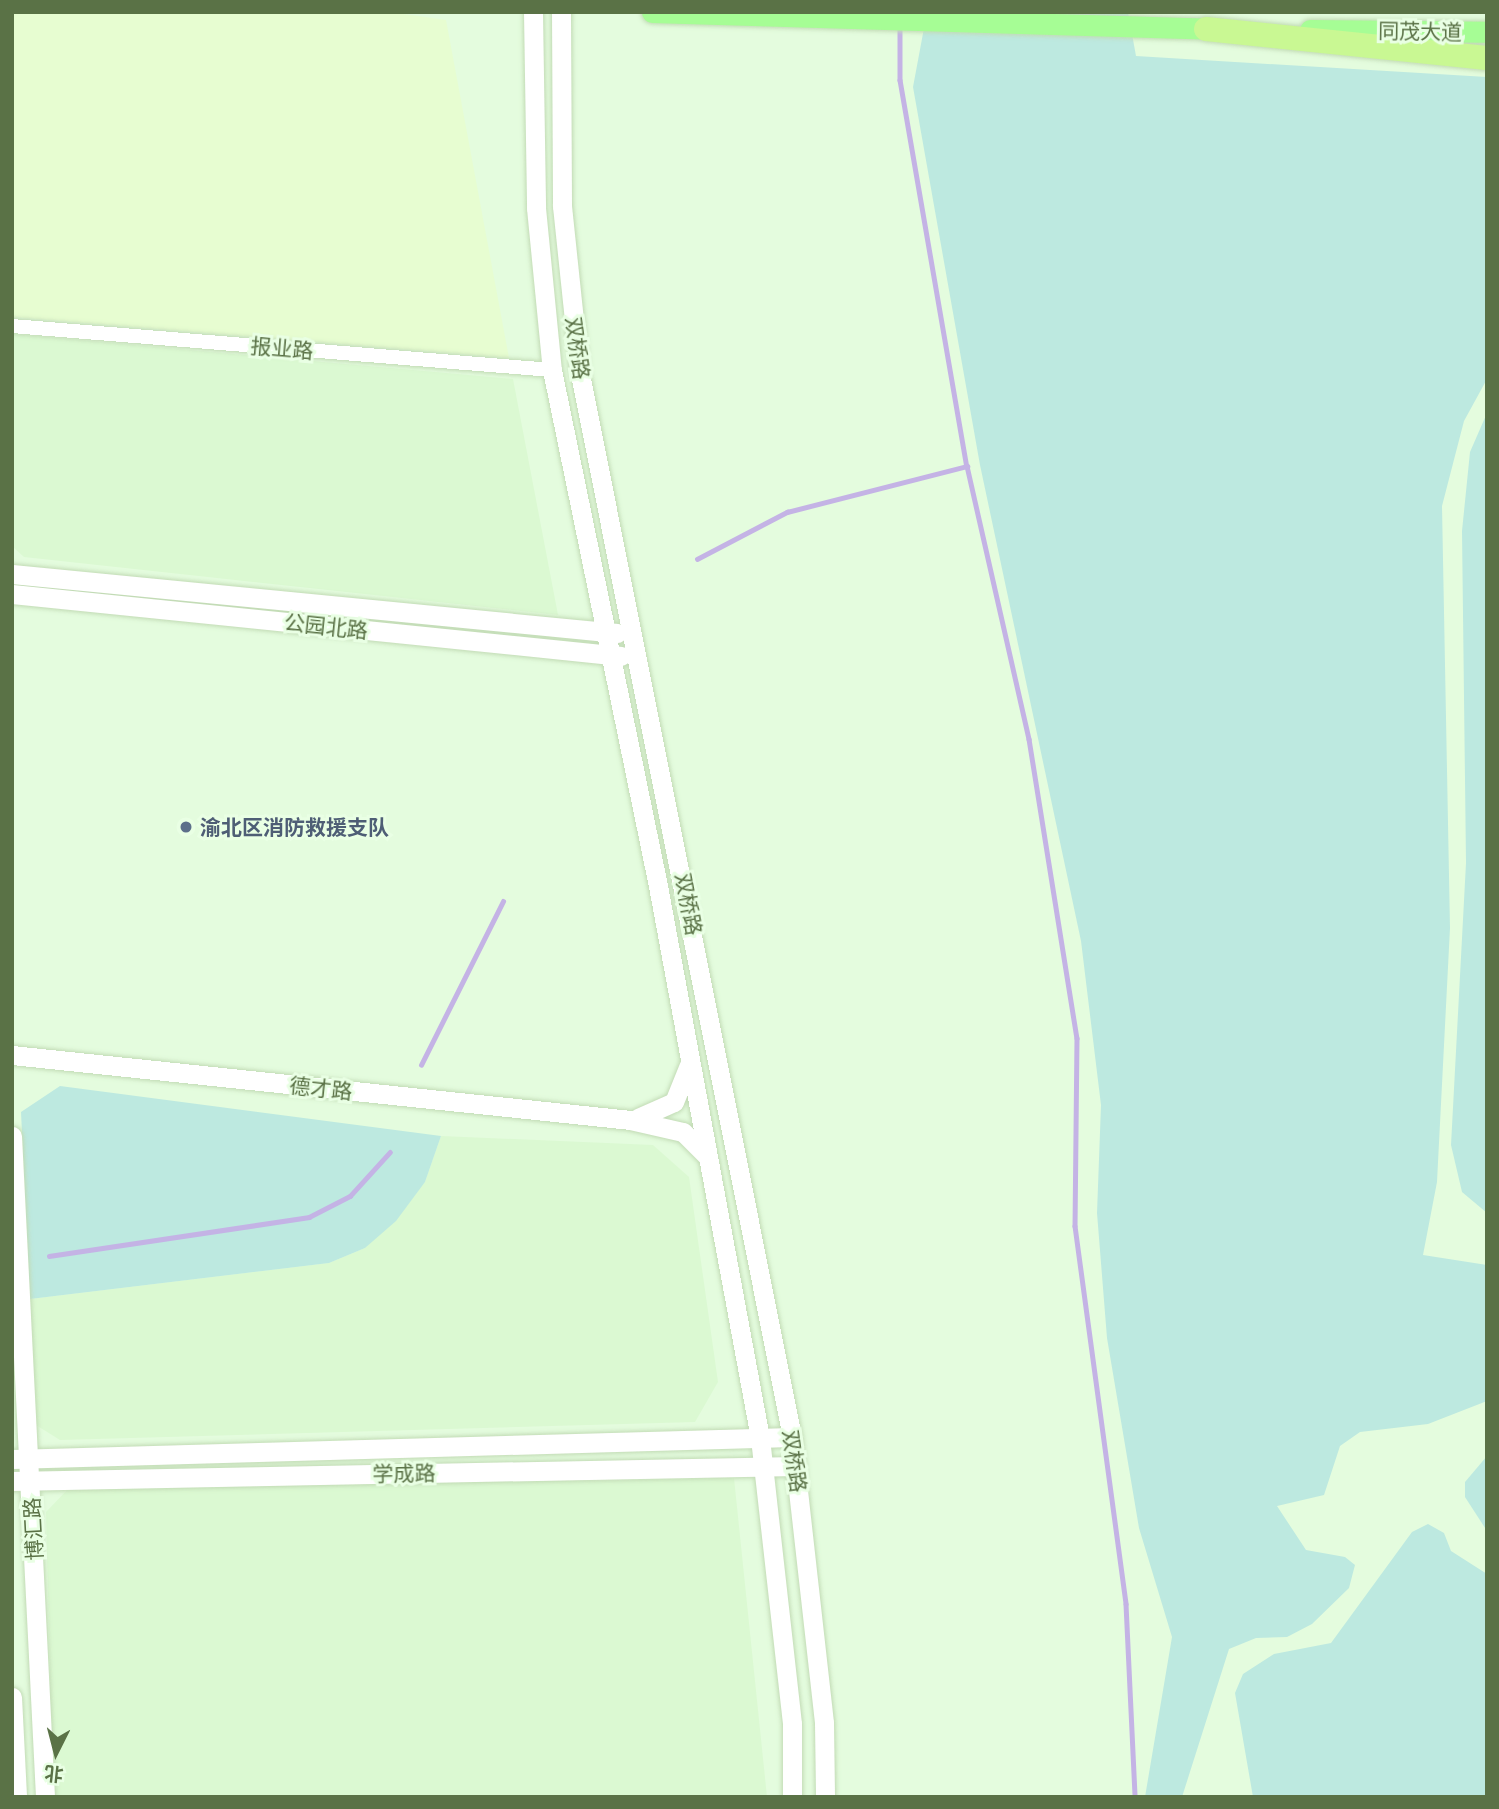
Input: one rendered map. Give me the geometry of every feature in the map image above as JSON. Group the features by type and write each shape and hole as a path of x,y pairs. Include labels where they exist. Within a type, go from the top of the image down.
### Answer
{"highway":[{"path":"1206,29 1487,58"}],"main road":[{"name":"双桥路","path":"533,12 536,208 552,370 658,886 761,1438 792,1724 792,1797"},
{"name":"双桥路","path":"561,12 562,206 579,369 685,882 792,1437 824,1723 825,1797"},
{"name":"同茂大道","path":"652,12 1206,29 1487,32"},
{"name":"公园北路","path":"12,575 634,634"},
{"name":"公园北路","path":"12,594 639,658"},
{"name":"德才路","path":"12,1055 630,1120 683,1132 707,1157"},
{"name":"德才路","path":"630,1120 674,1102 689,1059"},
{"name":"博汇路","path":"12,1136 22,1481 45,1797"},
{"name":"学成路","path":"21,1459 792,1437"},
{"name":"学成路","path":"22,1481 796,1466"},
{"path":"12,1697 17,1797"}],"street":[{"name":"报业路","path":"12,326 552,370"}],"shaded area":[{"path":"12,12 389,12 446,20 509,358 12,317"},
{"path":"927,12 1128,12 1136,56 1487,77 1487,379 1464,421 1442,506 1450,928 1437,1182 1423,1255 1487,1265 1487,1401 1428,1424 1360,1432 1340,1446 1324,1495 1277,1506 1306,1550 1345,1557 1355,1565 1349,1588 1312,1624 1287,1637 1256,1638 1229,1649 1182,1797 1145,1797 1172,1637 1139,1528 1107,1338 1097,1213 1101,1105 1081,941 980,465 913,87"},
{"path":"12,334 513,379 558,615 24,557 12,546"},
{"path":"1487,413 1487,1213 1462,1192 1451,1145 1466,863 1462,531 1470,452"},
{"path":"60,1086 441,1136 425,1182 396,1221 365,1248 329,1263 30,1299 21,1112"},
{"path":"441,1136 653,1145 689,1177 718,1382 695,1422 60,1440 36,1425 30,1299 329,1263 365,1248 425,1182"},
{"path":"1487,1456 1487,1531 1465,1497 1465,1482"},
{"path":"518,1475 596,1481 734,1478 767,1797 53,1797 46,1512 70,1487"},
{"path":"1428,1524 1444,1533 1451,1551 1487,1574 1487,1797 1253,1797 1235,1693 1243,1674 1274,1654 1331,1643 1412,1532"}],"waterway":[{"path":"900,27 900,80 967,466 1029,739 1077,1038 1075,1226 1126,1604 1135,1797"},
{"path":"697,559 787,512 967,466"},
{"path":"421,1065 503,901"},
{"path":"49,1256 309,1217 350,1196 390,1152"}],"place":[{"name":"渝北区消防救援支队","path":"186,827"}]}
